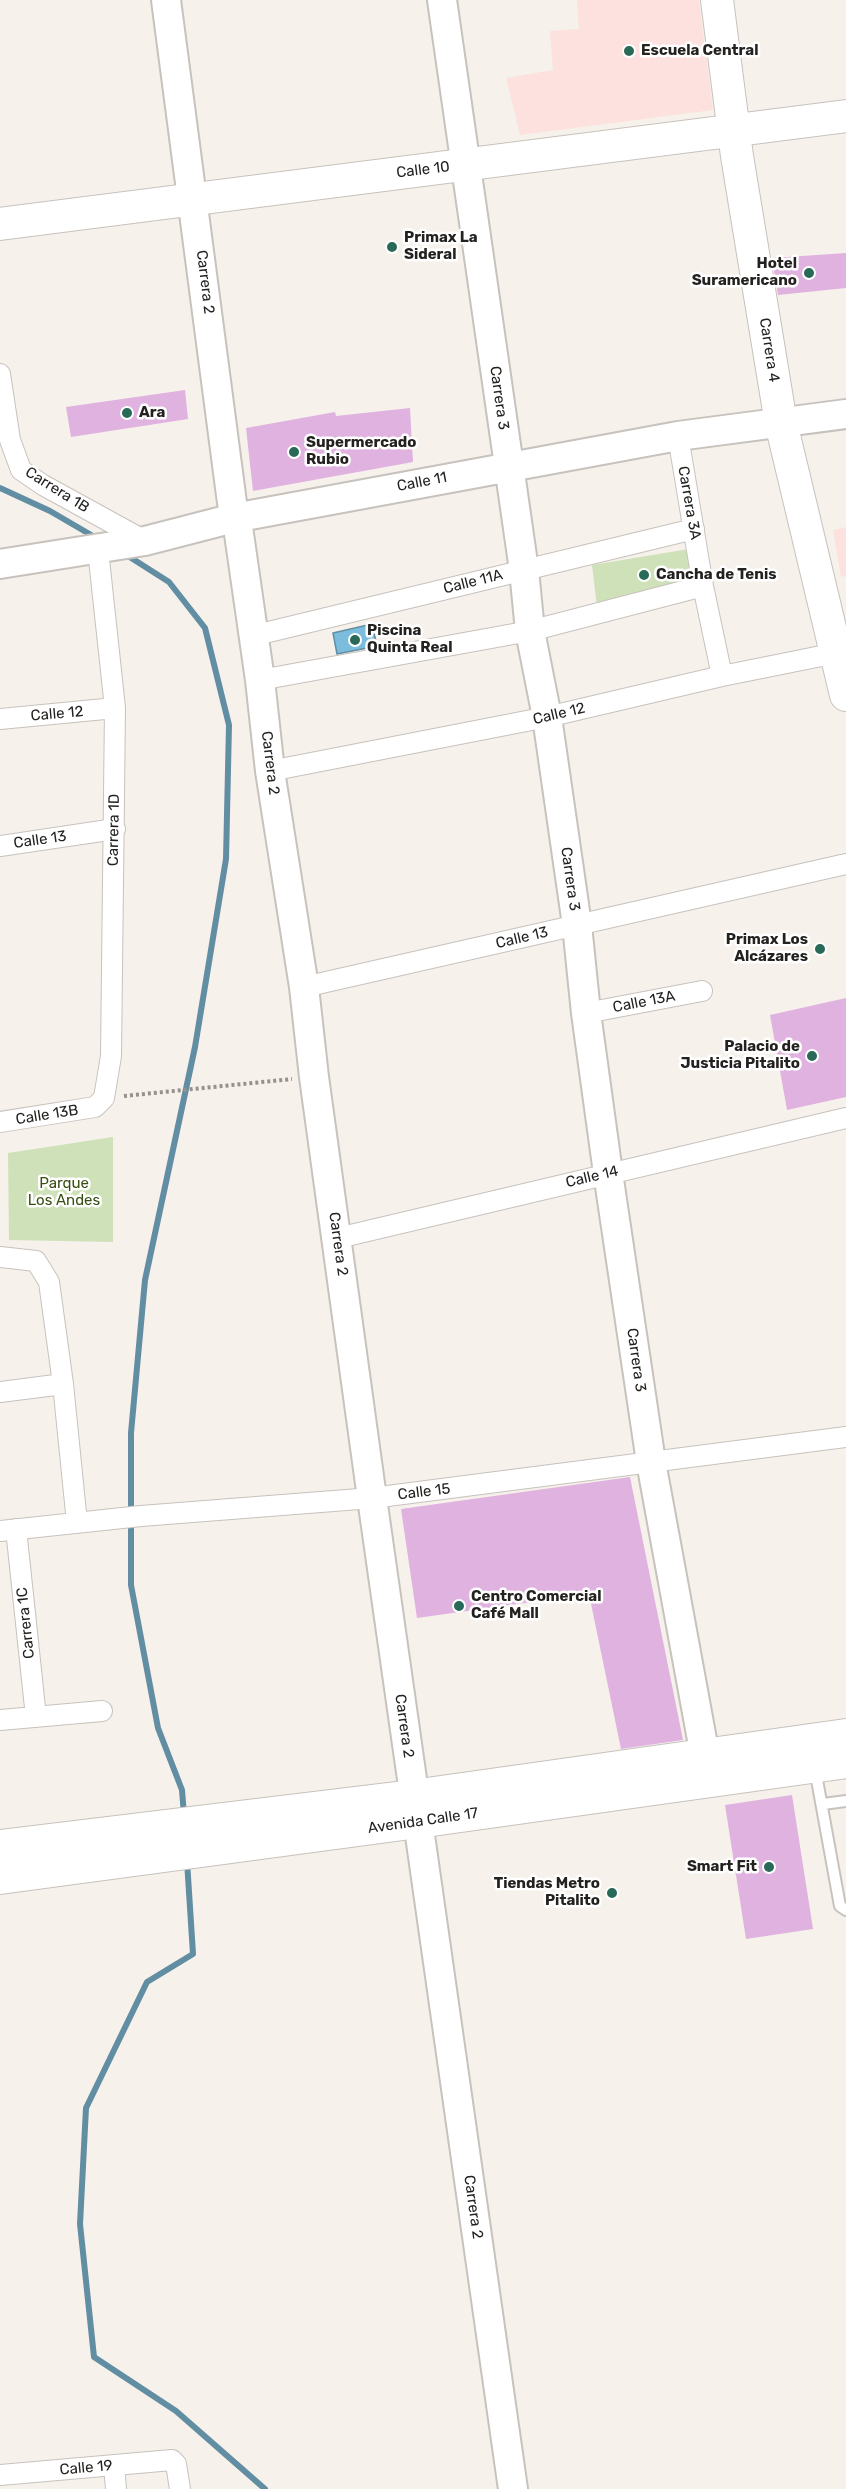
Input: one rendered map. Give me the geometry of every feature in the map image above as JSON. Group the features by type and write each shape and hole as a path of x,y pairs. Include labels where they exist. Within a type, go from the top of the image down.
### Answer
{"main road":[{"name":"Carrera 2","path":"166,0 194,199 234,518 238,527 260,680 270,771 304,987 314,1077 338,1238 372,1498 513,2489"},
{"name":"Carrera 3","path":"442,0 524,570 530,631 547,717 577,925 586,1013 608,1173 651,1462 705,1756"},
{"name":"Carrera 4","path":"717,0 781,423 841,653 846,695"},
{"name":"Calle 10","path":"0,224 846,116"},
{"name":"Calle 11","path":"0,564 122,545 234,518 508,466 678,436 846,414"},
{"name":"Avenida Calle 17","path":"416,1809 705,1756 846,1735"},
{"name":"Avenida Calle 17","path":"0,1846 186,1838 416,1809 846,1762"},
{"name":"Avenida Calle 17","path":"0,1878 186,1838"}],"street":[{"name":"Carrera 1B","path":"0,374 10,440 21,470 52,490 122,545"},
{"name":"Carrera 3A","path":"678,436 722,676"},
{"name":"Calle 11A","path":"252,636 694,529"},
{"name":"Carrera 1D","path":"100,1102 111,1056 115,708 122,545"},
{"path":"260,680 530,631 704,586"},
{"name":"Calle 12","path":"270,771 547,717 722,676 841,653"},
{"name":"Calle 12","path":"0,719 115,708"},
{"name":"Calle 13","path":"0,846 115,829"},
{"name":"Calle 13","path":"304,987 846,864"},
{"name":"Calle 13A","path":"586,1013 702,991"},
{"name":"Calle 13B","path":"0,1122 100,1102"},
{"name":"Calle 14","path":"338,1238 846,1118"},
{"path":"0,1257 36,1261 49,1282 63,1384 77,1522"},
{"path":"0,1392 63,1384"},
{"name":"Calle 15","path":"8,1530 141,1516 372,1498 846,1437"},
{"name":"Carrera 1C","path":"8,1530 36,1717"},
{"path":"0,1720 102,1711"},
{"name":"Calle 19","path":"0,2475 172,2460 176,2464 180,2489"},
{"path":"114,2465 116,2489"}],"lane":[{"path":"814,1766 840,1906 846,1910"},
{"path":"822,1804 846,1801"}],"path":[{"path":"100,1102 174,1090 314,1077"}],"shaded area":[{"name":"Escuela Central","path":"577,0 699,0 713,110 520,135 506,78 553,70 550,31 579,29"},
{"path":"846,527 846,576 841,577 833,530"}],"green space":[{"name":"Cancha de Tenis","path":"689,549 696,586 597,607 592,565"},
{"name":"Parque Los Andes","path":"113,1137 113,1242 9,1240 8,1153"}],"water":[{"name":"Piscina Quinta Real","path":"372,624 377,646 337,654 333,633"}],"building":[{"name":"Hotel Suramericano","path":"846,253 846,288 778,295 772,258"},
{"name":"Ara","path":"185,390 188,419 71,437 66,407"},
{"path":"410,408 413,462 253,491 246,428 335,412 336,416"},
{"name":"Palacio de Justicia Pitalito","path":"846,998 846,1097 787,1110 770,1015"},
{"name":"Centro Comercial Café Mall","path":"630,1477 683,1740 621,1749 589,1594 417,1618 401,1509"},
{"name":"Smart Fit","path":"792,1795 813,1929 746,1939 725,1805"}],"waterway":[{"path":"0,488 50,511 98,539"},
{"path":"125,554 169,582 205,628 229,725 226,859 195,1047 145,1280 131,1433 131,1585 158,1728 182,1790 184,1815"},
{"path":"187,1861 193,1954 147,1982 86,2108 80,2224 94,2357 176,2411 265,2489"}],"place":[{"name":"Escuela Central","path":"629,51"},
{"name":"Primax La Sideral","path":"392,247"},
{"name":"Hotel Suramericano","path":"809,273"},
{"name":"Ara","path":"127,413"},
{"name":"Supermercado Rubio","path":"294,452"},
{"name":"Cancha de Tenis","path":"644,575"},
{"name":"Piscina Quinta Real","path":"355,640"},
{"name":"Primax Los Alcázares","path":"820,949"},
{"name":"Palacio de Justicia Pitalito","path":"812,1056"},
{"name":"Centro Comercial Café Mall","path":"459,1606"},
{"name":"Smart Fit","path":"769,1867"},
{"name":"Tiendas Metro Pitalito","path":"612,1893"}]}
